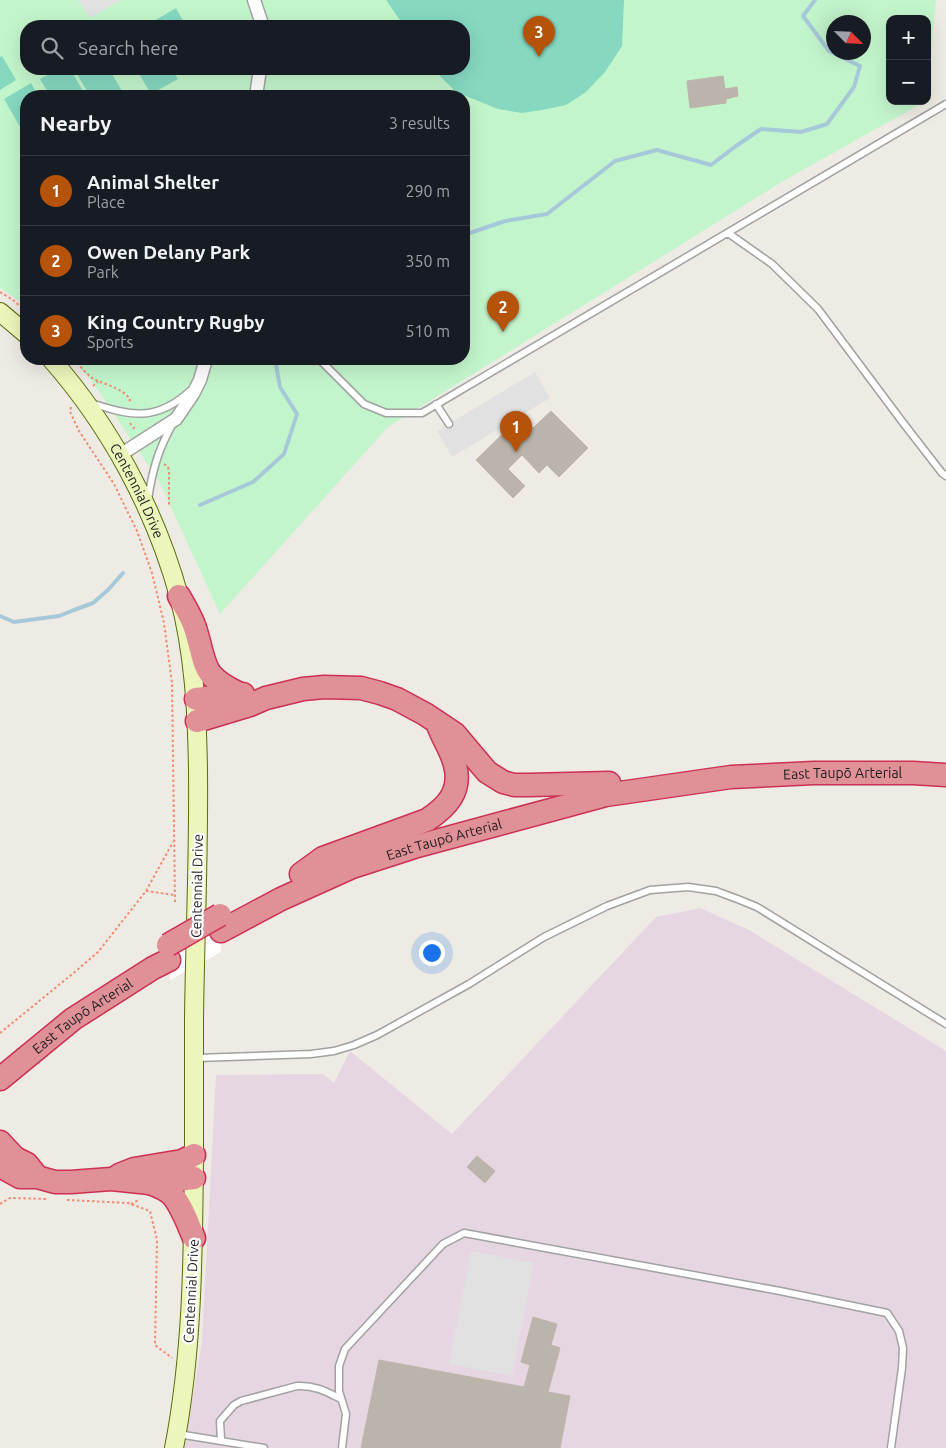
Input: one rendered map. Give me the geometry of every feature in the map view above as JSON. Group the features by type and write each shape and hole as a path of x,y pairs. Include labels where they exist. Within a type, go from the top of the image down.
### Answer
{"highway":[{"path":"179,596 196,628 208,672 225,687 240,694"},
{"path":"196,710 250,705 266,698 303,689 324,687 361,688 397,699 418,709 455,734 487,772 502,782 514,785 609,783"},
{"path":"196,710 240,694 251,693 266,698"},
{"path":"301,874 323,858 427,820 440,812 448,803 456,784 457,775 453,760 437,723"},
{"name":"East Taupō Arterial","path":"0,1079 73,1019 163,958 277,885 301,874 436,827 609,783 707,770 793,764 882,763 946,768"},
{"name":"East Taupō Arterial","path":"220,923 281,899 352,866 414,847 606,796 731,777 814,773 946,775"},
{"path":"0,1097 12,1081 72,1028 163,958"},
{"name":"East Taupō Arterial","path":"0,1060 87,994 163,958"},
{"path":"0,1142 15,1158 27,1164 37,1177"},
{"path":"111,1179 134,1169 182,1161 194,1155"},
{"path":"0,1166 20,1177 37,1177 55,1182 111,1179 150,1183 194,1178"},
{"path":"150,1183 172,1195 178,1203 194,1238"}],"main road":[{"path":"0,312 20,329"},
{"name":"Centennial Drive","path":"55,365 84,399 120,455 147,507 179,596 191,658 196,710 198,834 194,1018 194,1238 193,1282 186,1368 176,1441"}],"street":[{"path":"254,0 261,20"},
{"path":"257,90 259,75"},
{"path":"120,455 176,419 200,380 204,365"}],"lane":[{"path":"325,365 364,404 386,413 422,412 946,104"},
{"path":"728,233 772,264 818,309 904,424 946,476"},
{"path":"84,399 128,414 155,412 177,402 200,380"},
{"path":"436,404 449,424"},
{"path":"147,507 155,462 166,435 176,419"},
{"path":"195,1058 312,1054 334,1051 354,1045 377,1035 461,988 544,937 606,906 650,890 688,887 716,891 756,907 946,1024"},
{"path":"342,1448 346,1414 339,1391 339,1366 345,1349 443,1244 464,1233 780,1291 887,1313 899,1331 903,1348 902,1368 890,1448"},
{"path":"221,1440 220,1421 240,1401 306,1385 318,1387 342,1399"},
{"path":"176,1441 221,1440 264,1448"}],"path":[{"path":"0,292 20,305"},
{"path":"79,365 84,372 98,381 125,394 130,399 128,410"},
{"path":"98,381 84,399 70,408 79,431 114,484 138,531 152,573 164,623 172,683 175,903"},
{"path":"128,420 138,436"},
{"path":"158,462 168,467 169,506"},
{"path":"0,1033 98,952 146,891 174,840"},
{"path":"146,891 175,895"},
{"path":"0,1204 10,1198 52,1199"},
{"path":"61,1200 128,1203 150,1211 157,1240 155,1345 186,1368"}],"shaded area":[{"path":"78,0 121,0 90,18"},
{"path":"535,372 550,398 452,457 437,431"},
{"path":"700,908 749,930 946,1051 946,1448 184,1448 202,1341 216,1075 323,1074 334,1083 350,1051 452,1134 656,917"},
{"path":"471,1251 534,1263 512,1376 449,1364"}],"green space":[{"path":"0,0 936,0 931,49 931,15 886,15 886,105 919,105 785,180 388,427 220,614 159,481 93,383 78,365 470,365 470,90 20,90 20,301 0,288"},
{"path":"386,0 624,0 622,46 605,72 586,92 566,105 522,113 498,109 470,98 470,90 454,90 439,75 470,75 470,20 400,20"},
{"path":"176,8 183,20 156,20"},
{"path":"2,56 16,80 0,90 0,57"},
{"path":"47,75 74,75 82,90 46,90 40,79"},
{"path":"78,75 113,75 121,90 86,90"},
{"path":"140,75 176,75 178,79 158,90 149,90"},
{"path":"31,83 35,90 20,90 20,127 4,99"}],"pier":[{"path":"220,905 221,952 170,980 168,936"}],"building":[{"path":"723,76 725,89 737,87 738,96 726,99 726,103 690,108 687,81"},
{"path":"551,411 588,448 559,477 547,465 539,473 522,455 508,469 525,486 513,498 476,460 521,416 533,428"},
{"path":"477,1156 495,1171 485,1183 467,1167"},
{"path":"533,1317 557,1324 551,1345 560,1348 548,1392 570,1396 560,1448 361,1448 379,1360 524,1387 530,1365 521,1362"}],"waterway":[{"path":"470,233 505,221 547,214 615,161 657,150 711,165 761,129 801,132 827,124 854,87 860,66 829,51 803,16 815,0"},
{"path":"200,505 253,482 284,454 297,414 280,387 276,365"},
{"path":"0,616 14,622 59,616 93,603 123,573"}],"place":[{"name":"King Country Rugby","path":"539,57"},
{"name":"Owen Delany Park","path":"503,332"},
{"name":"Animal Shelter","path":"516,452"}]}
